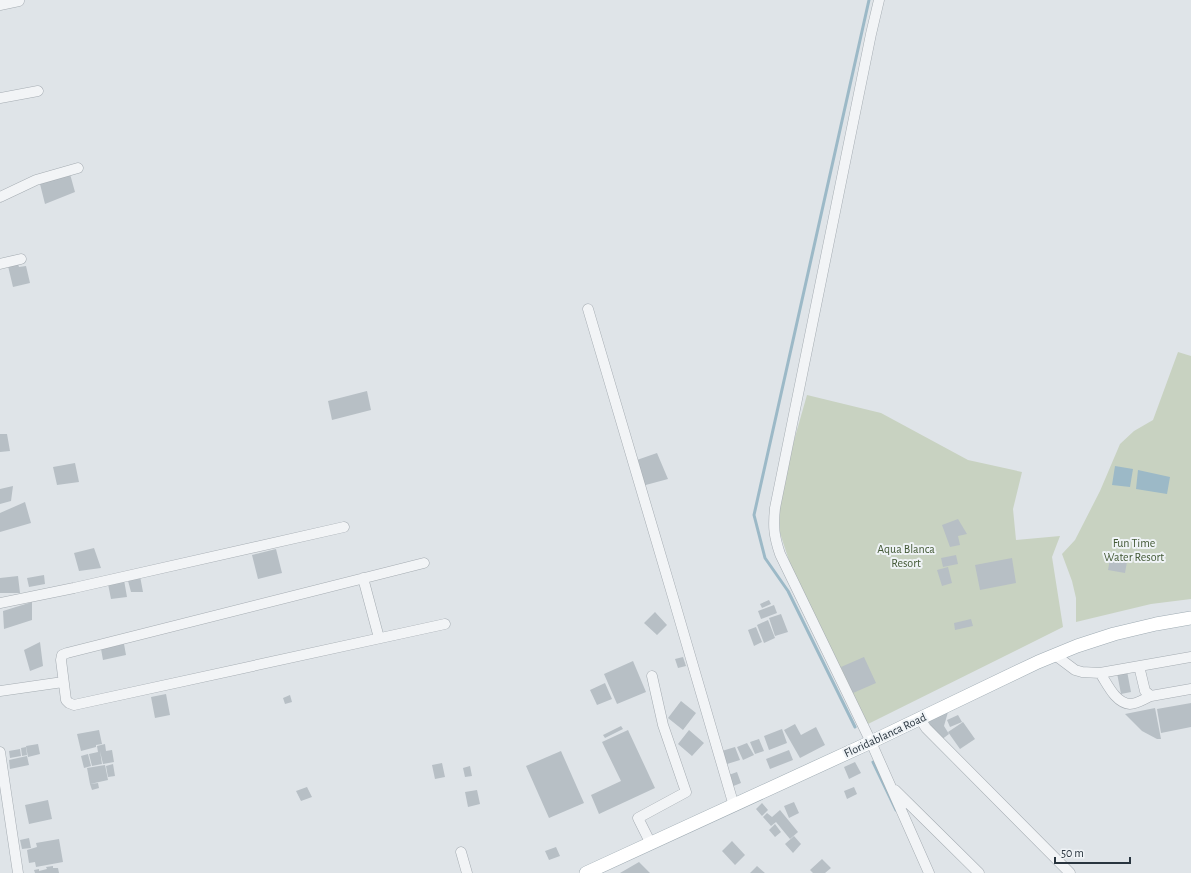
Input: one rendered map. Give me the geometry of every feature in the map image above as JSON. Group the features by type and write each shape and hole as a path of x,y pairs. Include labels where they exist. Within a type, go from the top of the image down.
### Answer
{"main road":[{"name":"Floridablanca Road","path":"586,873 734,806 1055,655 1114,634 1156,624 1191,618"}],"street":[{"path":"879,0 776,501 773,527 775,540 780,554 871,742 929,873"},
{"path":"0,4 19,1"},
{"path":"0,98 38,91"},
{"path":"0,197 36,180 78,168"},
{"path":"0,264 21,260"},
{"path":"588,309 734,806"},
{"path":"0,602 74,588 344,527"},
{"path":"424,563 67,653 62,655 61,660 66,700 74,705 446,624"},
{"path":"363,578 379,638"},
{"path":"1055,655 1075,670 1100,673 1191,658"},
{"path":"1139,666 1145,691 1151,696"},
{"path":"1100,673 1115,696 1122,702 1130,704 1151,696 1191,689"},
{"path":"651,844 638,818 686,792 663,725 652,676"},
{"path":"0,690 63,682"},
{"path":"920,719 926,728 1070,873"},
{"path":"0,752 2,779 18,873"},
{"path":"891,787 979,873"},
{"path":"461,852 467,873"}],"green space":[{"name":"Fun Time Water Resort","path":"1178,352 1191,356 1191,599 1151,604 1076,622 1076,598 1072,581 1062,554 1075,540 1100,491 1120,444 1134,431 1153,420"},
{"name":"Aqua Blanca Resort","path":"807,395 881,413 968,460 1022,472 1013,509 1016,540 1060,536 1052,557 1063,627 866,725 797,585 780,533 779,514 785,472"}],"water":[{"path":"1115,466 1133,469 1130,487 1112,485"},
{"path":"1138,470 1170,477 1167,494 1136,489"}],"building":[{"path":"70,174 75,192 45,204 40,184"},
{"path":"18,264 19,267 26,266 30,283 13,287 8,266"},
{"path":"367,391 371,410 332,420 328,401"},
{"path":"0,434 7,434 10,451 0,452"},
{"path":"657,453 668,479 642,486 634,461"},
{"path":"75,463 79,482 57,485 53,467"},
{"path":"13,486 11,501 0,504 0,489"},
{"path":"25,502 31,523 0,532 0,513"},
{"path":"958,519 967,534 958,536 960,545 950,547 942,525"},
{"path":"94,548 101,568 79,571 74,553"},
{"path":"276,549 282,573 258,579 252,555"},
{"path":"1111,553 1128,556 1125,573 1108,570"},
{"path":"956,555 958,564 943,567 941,558"},
{"path":"1012,558 1016,583 980,590 975,565"},
{"path":"948,567 952,583 942,586 937,570"},
{"path":"44,575 45,584 29,587 27,578"},
{"path":"18,576 20,593 0,593 0,578"},
{"path":"140,576 143,592 131,592 127,577"},
{"path":"124,580 127,597 111,599 108,584"},
{"path":"769,600 771,604 762,608 760,604"},
{"path":"32,602 32,620 4,629 3,611"},
{"path":"774,605 777,613 761,619 758,611"},
{"path":"655,612 667,625 657,635 644,623"},
{"path":"781,614 788,632 775,636 769,618"},
{"path":"971,619 973,626 955,630 954,623"},
{"path":"768,620 775,638 764,643 757,625"},
{"path":"756,627 762,642 754,646 748,630"},
{"path":"40,642 43,666 30,671 24,650"},
{"path":"124,644 126,655 103,660 101,649"},
{"path":"683,657 686,666 678,668 675,659"},
{"path":"864,657 876,683 853,693 841,667"},
{"path":"633,661 646,692 617,704 604,674"},
{"path":"1127,671 1131,692 1121,694 1117,673"},
{"path":"605,683 612,699 597,705 590,690"},
{"path":"166,694 170,715 155,718 151,697"},
{"path":"290,695 292,702 285,704 283,698"},
{"path":"681,701 696,713 683,730 668,718"},
{"path":"1191,703 1191,727 1161,733 1157,709"},
{"path":"1155,708 1161,739 1157,739 1142,731 1125,714"},
{"path":"948,712 944,726 949,734 941,740 925,722"},
{"path":"958,715 962,722 950,727 947,720"},
{"path":"963,722 975,739 960,749 948,732"},
{"path":"795,724 801,735 816,727 825,745 800,758 784,730"},
{"path":"621,726 623,729 605,738 603,735"},
{"path":"782,729 787,743 769,750 764,736"},
{"path":"99,730 102,744 81,751 77,734"},
{"path":"628,730 655,788 599,814 591,795 621,781 602,742"},
{"path":"689,730 704,743 692,756 678,744"},
{"path":"759,739 764,751 755,754 750,742"},
{"path":"747,743 754,755 743,760 737,747"},
{"path":"38,744 40,754 28,757 26,746"},
{"path":"105,744 106,751 112,750 114,762 103,764 100,751 102,764 92,766 89,754 98,752 97,746"},
{"path":"26,747 27,755 22,756 21,748"},
{"path":"735,747 740,760 727,764 722,751"},
{"path":"20,749 21,756 10,758 9,751"},
{"path":"789,750 793,760 770,769 766,759"},
{"path":"561,751 584,803 549,818 526,766"},
{"path":"88,754 91,766 84,768 81,756"},
{"path":"27,756 29,765 10,769 9,760"},
{"path":"855,762 861,773 849,779 844,767"},
{"path":"442,763 445,777 435,779 432,765"},
{"path":"113,764 115,776 108,777 106,766"},
{"path":"105,765 108,780 90,784 87,768"},
{"path":"470,766 472,776 465,777 463,768"},
{"path":"737,772 741,783 731,787 726,776"},
{"path":"98,783 99,788 92,790 90,784"},
{"path":"307,787 312,797 301,801 296,791"},
{"path":"854,787 857,794 847,799 844,791"},
{"path":"477,790 480,804 468,807 465,792"},
{"path":"48,800 52,819 29,824 25,805"},
{"path":"794,802 799,813 789,818 784,806"},
{"path":"762,803 768,810 762,816 756,809"},
{"path":"780,810 798,832 790,839 776,822 771,826 763,817 767,813 772,817"},
{"path":"775,824 781,832 775,837 769,830"},
{"path":"794,836 801,844 793,853 785,844"},
{"path":"29,838 31,848 22,849 20,840"},
{"path":"59,839 63,862 36,867 35,862 29,863 27,850 37,847 36,843"},
{"path":"732,841 745,855 735,865 722,851"},
{"path":"556,847 560,856 549,860 545,851"},
{"path":"822,859 831,868 825,873 813,873 810,870"},
{"path":"639,862 650,873 620,873"},
{"path":"53,866 53,868 58,868 59,873 35,873 34,870 39,869 39,871 47,869 46,867"},
{"path":"757,866 765,873 750,873"}],"waterway":[{"path":"855,727 788,591 765,558 754,515 869,0"},
{"path":"873,762 896,810"}]}
